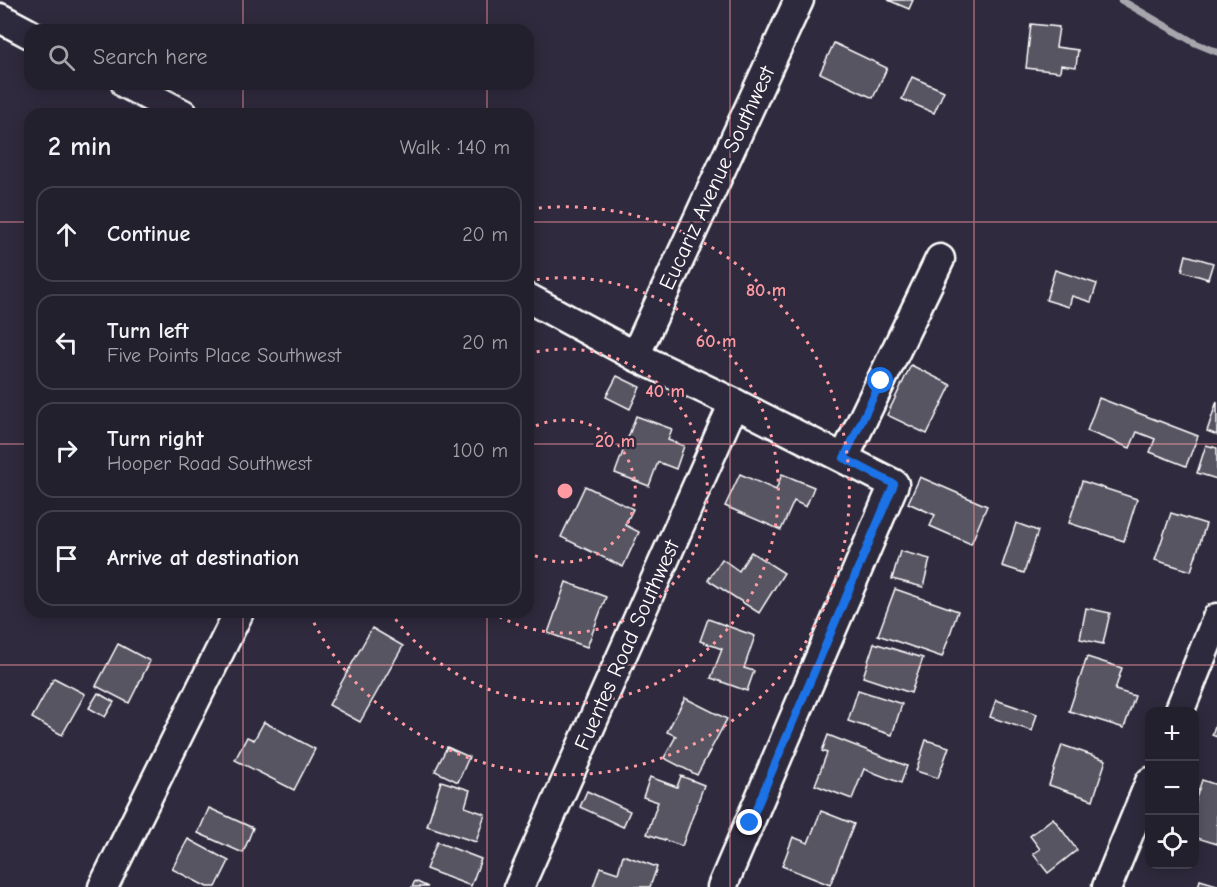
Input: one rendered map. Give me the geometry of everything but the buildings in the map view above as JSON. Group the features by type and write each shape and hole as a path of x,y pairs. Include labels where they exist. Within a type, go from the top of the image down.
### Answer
{"street":[{"name":"Eucariz Avenue Southwest","path":"634,356 799,0"},
{"path":"0,18 24,31"},
{"path":"137,90 172,108"},
{"path":"844,458 940,259"},
{"path":"534,301 634,356 734,403 894,484 722,887"},
{"name":"Fuentes Road Southwest","path":"519,887 734,403"},
{"path":"103,887 236,618"},
{"path":"1181,707 1217,618"},
{"path":"1107,887 1145,792"}],"waterway":[{"path":"1121,0 1195,43 1217,52"}],"route":[{"path":"750,823 894,484 844,458 881,381"}]}
